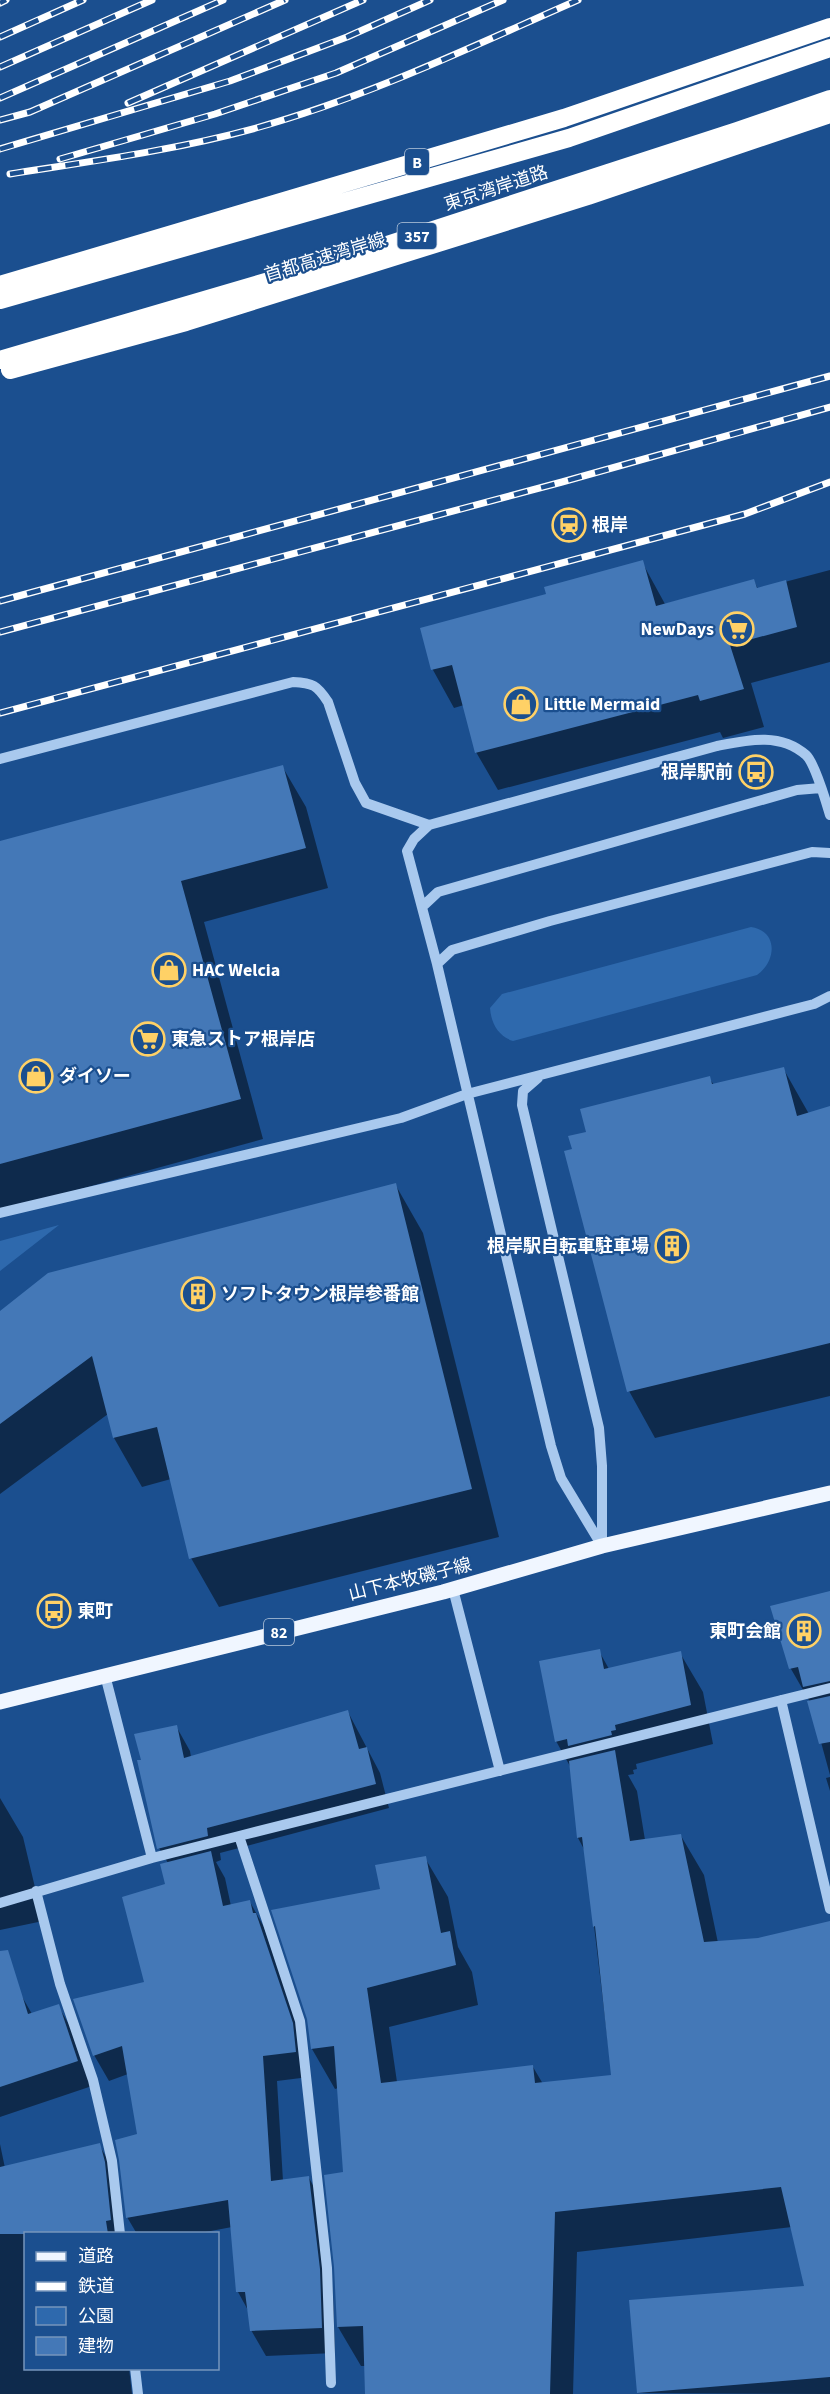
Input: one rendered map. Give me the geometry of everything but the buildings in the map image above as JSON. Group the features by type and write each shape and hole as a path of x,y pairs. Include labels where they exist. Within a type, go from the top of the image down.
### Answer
{"highway":[{"name":"B","path":"0,285 564,118 830,27"},
{"name":"東京湾岸道路","path":"0,300 569,138 830,48"},
{"name":"東京湾岸道路","path":"0,360 344,260 830,99"},
{"name":"首都高速湾岸線","path":"0,373 197,318 588,196 830,114"}],"main road":[{"name":"山下本牧磯子線","path":"0,1701 453,1589 602,1546 830,1493"}],"street":[{"path":"0,759 293,682 310,682 321,690 328,702 356,783 366,803 429,825"},
{"path":"602,1546 561,1478 551,1446 437,964 407,851 414,839 429,825 717,746 758,738 784,742 807,756 825,792 830,815"},
{"path":"422,907 438,892 797,790 825,792"},
{"path":"437,964 452,950 550,921 812,852 830,853"},
{"path":"0,1213 401,1118 467,1094 814,1004 830,996"},
{"path":"814,1004 830,1009"},
{"path":"541,1075 523,1091 522,1105 599,1428 602,1466 602,1546"},
{"path":"453,1589 500,1771"},
{"path":"105,1675 152,1858"},
{"path":"0,1903 152,1858 830,1688"},
{"path":"781,1700 830,1910"},
{"path":"239,1836 300,2021 327,2268 331,2383"},
{"path":"36,1891 60,1984 93,2080 112,2162 120,2232"},
{"path":"135,2370 138,2394"}],"green space":[{"path":"751,927 766,934 772,947 768,962 757,975 513,1041 499,1032 492,1019 490,1008 502,994"},
{"path":"59,1225 0,1271 0,1241"}],"railway":[{"path":"0,3 6,0"},
{"path":"0,37 83,0"},
{"path":"0,67 152,0"},
{"path":"0,98 223,0"},
{"path":"0,120 30,112 285,0"},
{"path":"128,103 363,0"},
{"path":"0,149 230,81 347,37 430,0"},
{"path":"60,159 215,114 336,73 503,0"},
{"path":"10,174 195,143 256,128 339,101 420,70 578,0"},
{"path":"0,601 830,376"},
{"path":"0,632 562,482 830,407"},
{"path":"0,713 745,514 830,482"}],"place":[{"name":"根岸","path":"569,525"},
{"name":"NewDays","path":"737,629"},
{"name":"Little Mermaid","path":"521,704"},
{"name":"根岸駅前","path":"756,772"},
{"name":"HAC Welcia","path":"169,970"},
{"name":"東急ストア根岸店","path":"148,1039"},
{"name":"ダイソー","path":"36,1076"},
{"name":"根岸駅自転車駐車場","path":"672,1246"},
{"name":"ソフトタウン根岸参番館","path":"198,1294"},
{"name":"東町","path":"54,1611"},
{"name":"東町会館","path":"804,1631"}]}
